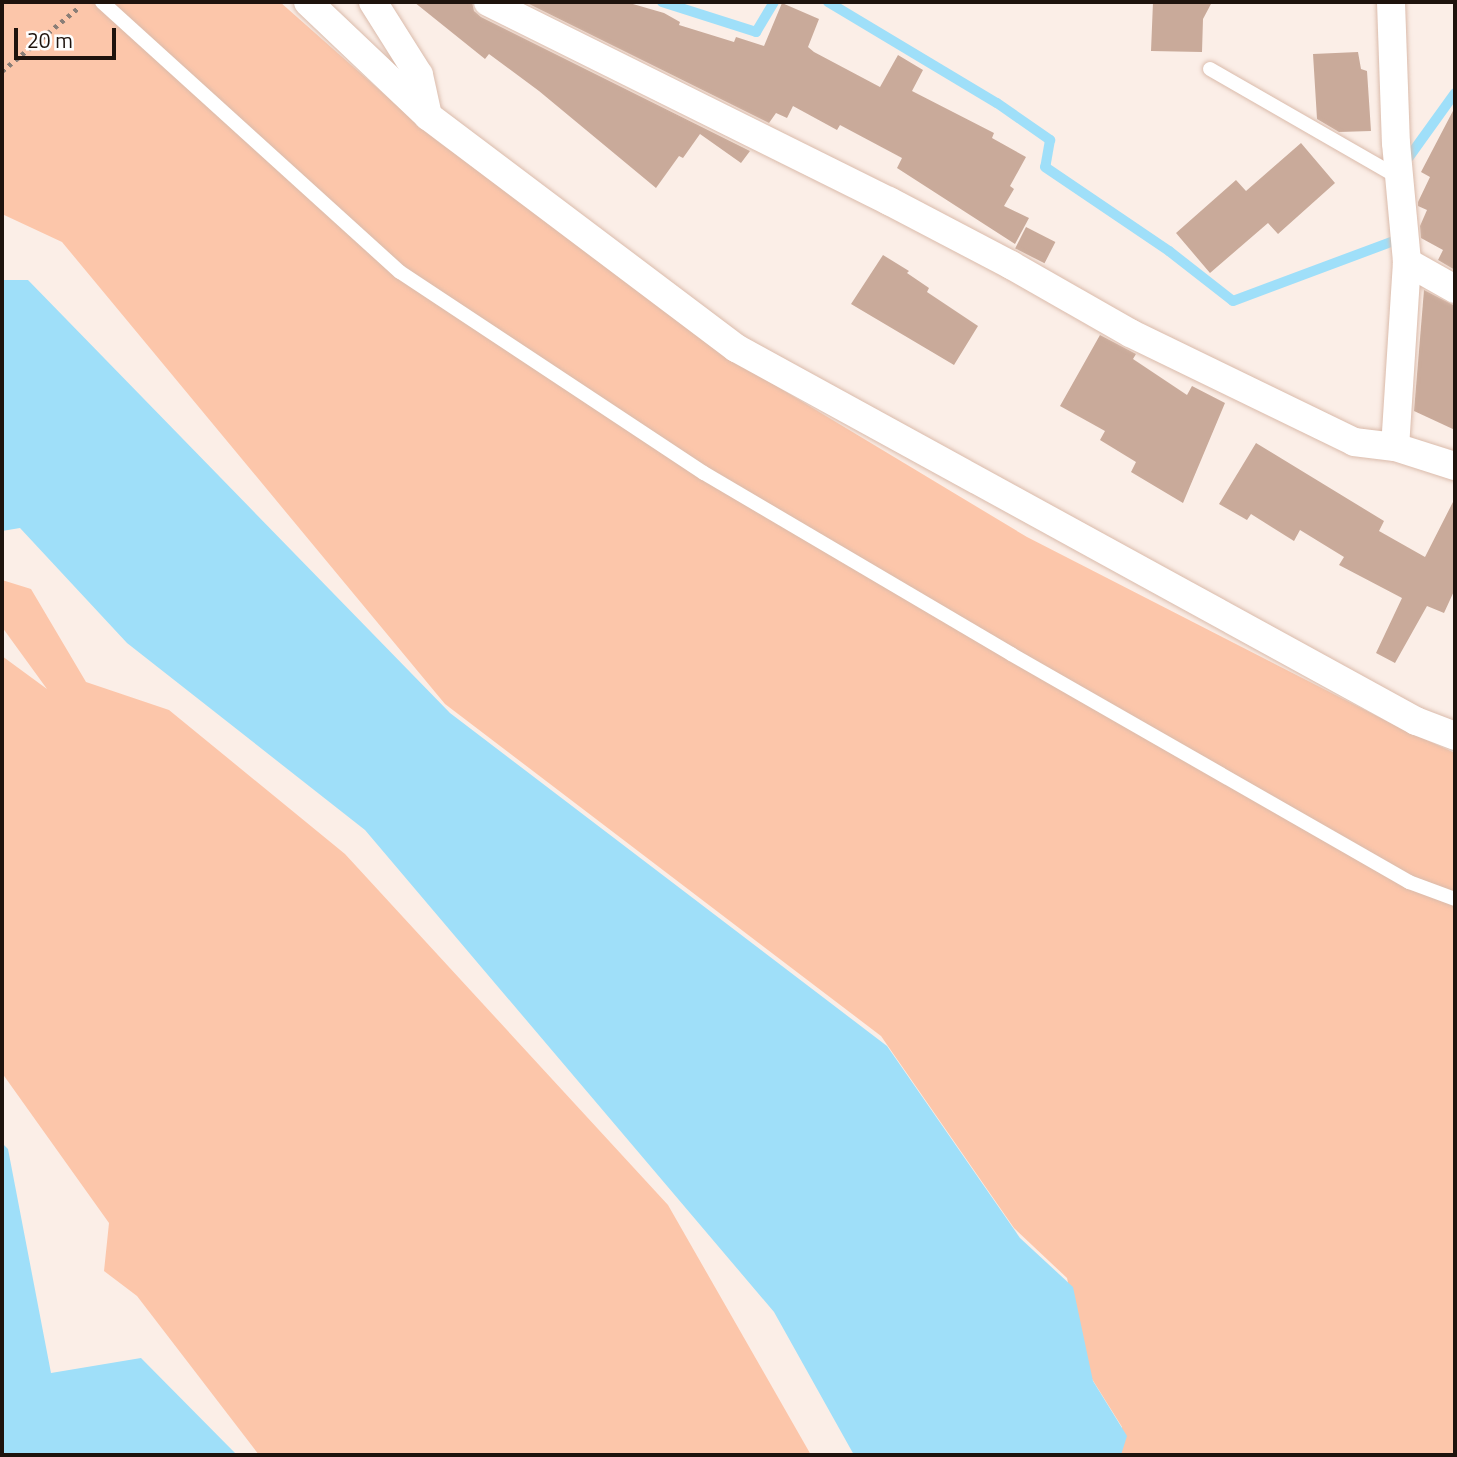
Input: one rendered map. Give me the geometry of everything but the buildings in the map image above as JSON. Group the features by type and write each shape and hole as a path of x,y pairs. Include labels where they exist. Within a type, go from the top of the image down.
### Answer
{"street":[{"path":"308,2 428,116 736,348 1416,722 1455,736"},
{"path":"373,2 419,75 428,116"},
{"path":"488,2 901,207 1011,265 1130,333 1354,442 1395,447 1455,466"},
{"path":"1391,2 1398,177 1407,262 1395,447"},
{"path":"1407,262 1455,289"}],"lane":[{"path":"102,2 400,272 467,317 727,487 1397,875 1455,899"},
{"path":"1210,69 1398,177"}],"path":[{"path":"2,71 85,2"}],"shaded area":[{"path":"2,2 280,2 436,140 748,369 1027,537 1402,729 1455,753 1455,1455 1113,1455 1122,1427 1087,1371 1067,1278 1014,1228 881,1036 445,704 62,242 2,214"},
{"path":"2,580 31,589 86,682 169,710 345,854 668,1205 811,1455 259,1455 137,1296 104,1271 109,1223 2,1073 2,656 47,689 2,627"}],"water":[{"path":"2,280 28,280 450,713 887,1046 1020,1238 1073,1287 1093,1381 1127,1436 1121,1455 854,1455 774,1312 365,830 127,643 20,528 2,531"},
{"path":"2,1143 8,1149 51,1373 141,1358 237,1455 2,1455"}],"waterway":[{"path":"662,2 756,32 774,2"},
{"path":"828,2 997,103 1050,140 1045,167 1169,251 1233,301 1396,240"},
{"path":"1409,157 1455,93"}]}
